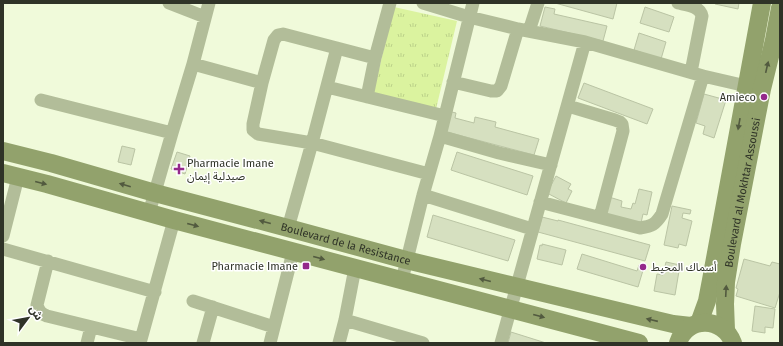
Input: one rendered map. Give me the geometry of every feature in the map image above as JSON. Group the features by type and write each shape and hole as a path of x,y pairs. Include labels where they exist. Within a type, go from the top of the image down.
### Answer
{"main road":[{"name":"Boulevard al Mokhtar Assoussi","path":"734,338 725,304 726,282 754,88 762,3"},
{"name":"Boulevard al Mokhtar Assoussi","path":"678,343 684,332 695,325 707,301 754,88 777,40 780,8"},
{"name":"Boulevard de la Resistance","path":"3,151 406,260 516,287 673,324 695,325 709,322 734,338"},
{"name":"Boulevard de la Resistance","path":"10,175 293,252 639,343"}],"street":[{"path":"169,3 205,17"},
{"path":"150,213 209,3"},
{"path":"367,97 375,58 390,3"},
{"path":"423,3 469,17 523,30 585,42 697,74 754,88"},
{"path":"402,280 423,195 454,82 469,17 474,3"},
{"path":"454,82 497,92 502,86 523,30 538,3"},
{"path":"540,202 640,228 652,226 658,222 662,214 697,74 702,16 701,12 694,7 678,3"},
{"path":"375,58 283,34 278,35 274,40 262,83 253,130 258,134 312,143 429,174"},
{"path":"501,343 585,42"},
{"path":"288,228 337,48"},
{"path":"193,64 262,83"},
{"path":"327,87 444,116"},
{"path":"41,100 172,133"},
{"path":"568,106 615,120 622,124 623,131 600,217"},
{"path":"440,136 499,153 551,165"},
{"path":"3,236 10,175"},
{"path":"423,195 532,229"},
{"path":"48,261 37,305 38,310 42,314 141,341 174,220"},
{"path":"3,248 155,292"},
{"path":"270,343 293,252"},
{"path":"339,343 355,268"},
{"path":"193,301 274,327"},
{"path":"204,343 212,307"},
{"path":"345,320 423,343"},
{"path":"87,343 91,327"}],"green space":[{"path":"394,7 457,21 436,109 373,94"}],"building":[{"path":"555,3 617,3 613,19"},
{"path":"739,3 738,9 715,4"},
{"path":"545,7 555,9 554,14 607,26 603,41 540,26"},
{"path":"645,7 674,17 669,32 640,23"},
{"path":"639,33 666,42 661,59 634,50"},
{"path":"584,83 653,109 647,124 578,98"},
{"path":"704,94 726,100 714,138 703,134 705,126 696,123"},
{"path":"448,111 456,113 455,118 474,123 475,117 496,122 495,127 539,139 534,155 443,131"},
{"path":"122,146 135,149 131,165 118,162"},
{"path":"177,152 190,156 185,174 171,169"},
{"path":"457,152 533,176 527,195 451,170"},
{"path":"556,176 571,184 568,189 572,191 566,203 547,193"},
{"path":"639,189 652,192 647,215 643,214 641,223 605,214 609,197 622,201 621,207 631,209 633,203 635,204"},
{"path":"672,206 691,210 690,214 683,213 682,218 692,221 686,246 679,244 678,248 664,245"},
{"path":"433,215 515,240 508,261 427,237"},
{"path":"542,217 650,245 645,261 538,232"},
{"path":"542,244 566,250 562,265 537,259 540,245 542,246"},
{"path":"582,254 637,271 639,265 644,267 638,287 577,269"},
{"path":"744,259 770,266 772,262 780,264 780,292 775,308 736,296 738,289 736,288"},
{"path":"666,262 680,265 675,295 654,291 657,274 663,275"},
{"path":"755,306 775,309 773,328 765,327 765,333 752,331"},
{"path":"511,332 546,343 508,343"}],"place":[{"name":"Amieco","path":"764,97"},
{"name":"Pharmacie Imane صيدلية إيمان","path":"179,169"},
{"name":"Pharmacie Imane","path":"306,266"},
{"name":"أسماك المحيط","path":"643,267"}]}
